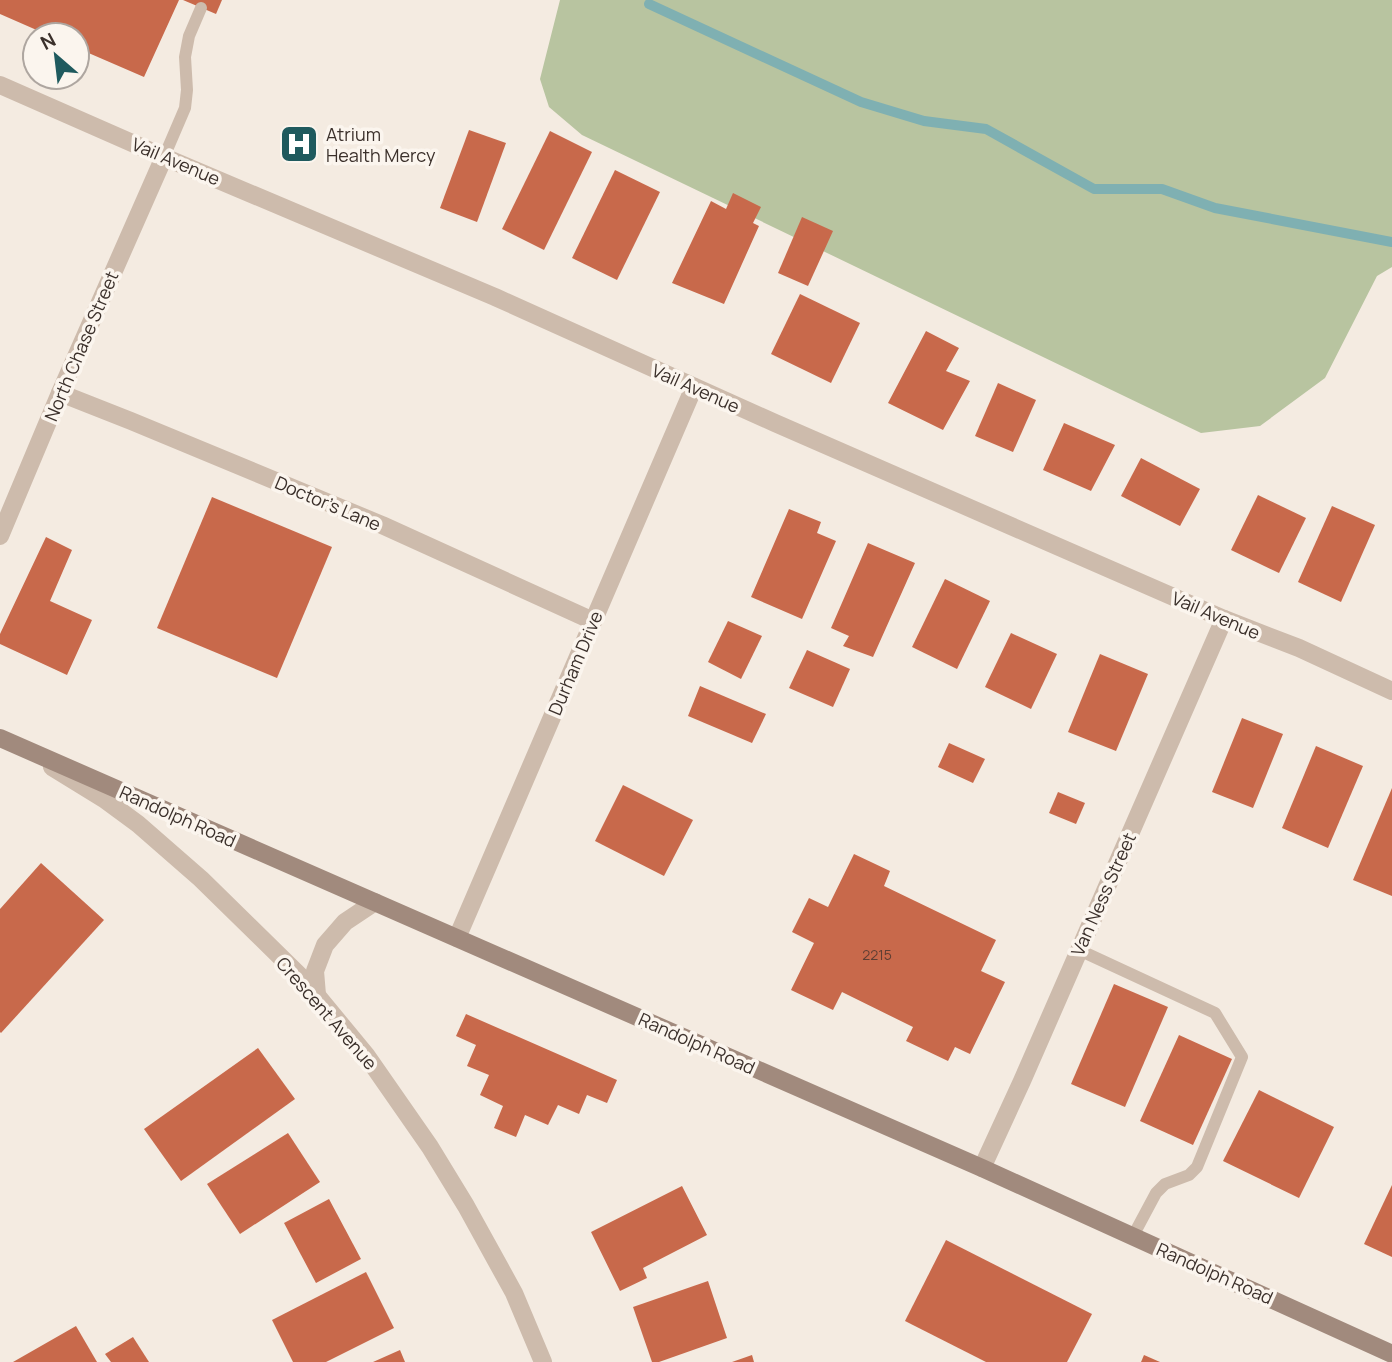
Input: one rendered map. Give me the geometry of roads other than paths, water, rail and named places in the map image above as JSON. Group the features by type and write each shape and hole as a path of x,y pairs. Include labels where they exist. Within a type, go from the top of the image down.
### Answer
{"main road":[{"name":"Randolph Road","path":"8,741 982,1168 1392,1354"}],"street":[{"name":"Vail Avenue","path":"0,85 495,297 694,387 1224,619 1299,648 1392,691"},
{"name":"North Chase Street","path":"0,536 164,157"},
{"name":"Durham Drive","path":"457,939 694,387"},
{"name":"Doctor's Lane","path":"60,393 382,525 593,621"},
{"name":"Van Ness Street","path":"982,1168 1224,619"},
{"name":"Crescent Avenue","path":"8,741 104,799 138,824 201,879 305,981 366,1055 430,1147 514,1293 543,1362"},
{"path":"317,995 315,971 325,945 345,922 375,902"}],"lane":[{"path":"164,157 185,108 185,57 189,36 201,8"},
{"path":"1079,950 1215,1013 1242,1057 1197,1167 1189,1175 1165,1184 1156,1193 1133,1236"}],"waterway":[{"path":"649,4 861,102 924,121 986,129 1094,189 1162,189 1215,208 1392,242"}],"place":[{"name":"Atrium Health Mercy","path":"299,144"}]}
